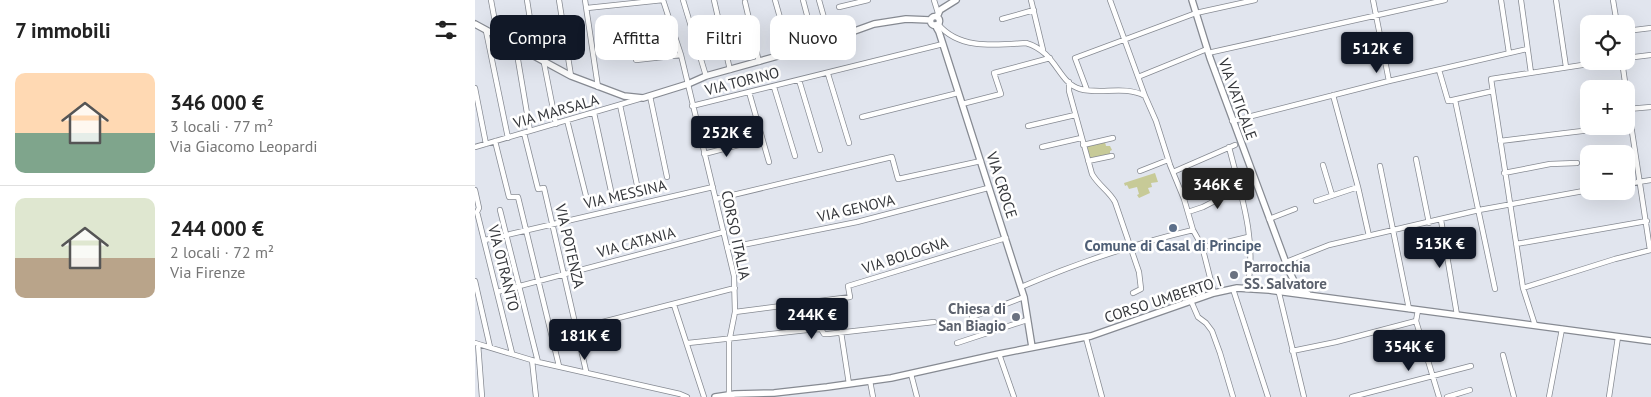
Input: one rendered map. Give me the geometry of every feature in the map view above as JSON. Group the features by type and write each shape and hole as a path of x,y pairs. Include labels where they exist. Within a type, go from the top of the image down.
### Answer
{"street":[{"path":"491,0 494,15"},
{"path":"527,0 529,15"},
{"path":"559,0 571,76"},
{"path":"585,0 598,87"},
{"path":"587,8 663,0"},
{"name":"CORSO ITALIA","path":"663,0 681,55 734,276 735,312 729,339 729,394"},
{"path":"683,0 706,76"},
{"path":"714,0 731,70"},
{"path":"775,0 779,15"},
{"path":"803,0 807,15"},
{"path":"819,0 823,15"},
{"path":"839,7 868,0"},
{"path":"856,30 893,20 934,23 939,21 935,0"},
{"path":"938,15 956,0"},
{"path":"1031,0 1043,50"},
{"path":"1110,0 1145,96 1157,121 1168,160 1193,230 1202,246 1214,293"},
{"name":"VIA VATICALE","path":"1192,0 1233,121 1294,282 1301,291 1312,296 1332,299"},
{"path":"1087,90 1075,58 1196,13 1255,0"},
{"path":"1373,0 1389,81"},
{"path":"1138,77 1208,51 1445,0"},
{"path":"1501,0 1509,53"},
{"path":"1521,0 1531,73"},
{"path":"1556,0 1566,67"},
{"path":"1613,0 1616,15"},
{"path":"745,2 759,62"},
{"path":"1002,19 1034,10"},
{"path":"934,23 944,32 971,44 1026,43 1043,50 1069,82 1079,89 1100,91 1129,90 1145,96"},
{"name":"VIA CROCE","path":"934,23 943,44 1021,287 1033,348"},
{"path":"475,24 490,33"},
{"path":"1635,30 1651,28"},
{"path":"486,31 508,138"},
{"name":"VIA TORINO","path":"693,106 828,74 859,63 943,44"},
{"path":"1233,121 1389,81 1527,49"},
{"path":"1635,57 1651,55"},
{"path":"962,104 1001,94 994,73 1050,58"},
{"path":"540,60 598,87 624,96 646,97 688,84 706,76 770,59"},
{"path":"519,60 530,132"},
{"path":"544,63 556,124"},
{"path":"1535,326 1523,288 1491,79 1580,65"},
{"path":"1439,70 1449,101 1493,91"},
{"path":"828,74 849,143"},
{"path":"799,80 820,150"},
{"path":"1069,82 1069,91 1092,174 1098,184 1112,196 1130,246 1141,283 1141,289 1133,293"},
{"path":"774,86 795,156"},
{"path":"475,88 486,144"},
{"path":"749,92 769,162"},
{"path":"862,117 958,93"},
{"path":"1333,95 1369,236"},
{"path":"646,97 667,177"},
{"name":"VIA MARSALA","path":"475,147 646,97"},
{"path":"1455,100 1495,289"},
{"path":"620,105 637,185"},
{"path":"1635,108 1651,107"},
{"path":"594,112 611,191"},
{"path":"1028,126 1075,115"},
{"path":"567,120 586,196"},
{"path":"699,130 741,120"},
{"path":"1499,141 1580,132"},
{"name":"VIA POTENZA","path":"524,133 538,189 544,188 586,371"},
{"path":"1523,288 1615,259 1651,250 1641,182 1629,135"},
{"path":"1042,147 1081,138"},
{"path":"1083,145 1113,138"},
{"path":"495,141 509,197 518,198 559,366"},
{"path":"704,154 746,144"},
{"path":"1173,172 1235,145"},
{"path":"1229,147 1246,217 1251,266 1247,288"},
{"path":"1088,162 1112,156"},
{"path":"715,199 892,157 898,179 981,161"},
{"path":"1416,159 1429,223"},
{"path":"1140,171 1168,160"},
{"path":"1504,172 1551,164 1577,163"},
{"path":"1323,165 1332,195"},
{"path":"1380,166 1409,309"},
{"path":"1635,183 1651,180"},
{"name":"VIA MESSINA","path":"485,240 713,187"},
{"path":"1316,201 1358,187"},
{"name":"VIA GENOVA","path":"727,248 857,222 989,188"},
{"path":"1188,212 1203,207 1240,188"},
{"name":"VIA OTRANTO","path":"475,190 479,208 477,212 512,353"},
{"path":"1286,262 1329,245 1479,210 1580,192"},
{"path":"1269,219 1295,209"},
{"path":"500,210 538,362"},
{"path":"1441,220 1457,315"},
{"path":"1516,244 1647,221"},
{"path":"1021,287 1061,270 1130,246 1193,230"},
{"name":"VIA CATANIA","path":"497,292 724,232"},
{"path":"1202,246 1211,246 1248,237"},
{"name":"VIA BOLOGNA","path":"735,312 850,298 848,286 1006,238"},
{"name":"VIA VATICALE","path":"1282,293 1290,292 1293,286 1286,262"},
{"path":"475,281 491,347"},
{"path":"578,337 589,335 587,326 735,288"},
{"name":"CORSO UMBERTO I","path":"716,397 729,394 774,395 911,374 999,354 1086,338 1214,293 1247,288 1651,341"},
{"path":"1233,289 1268,397"},
{"path":"1282,293 1292,351 1304,397"},
{"path":"971,317 1024,297"},
{"path":"1191,301 1198,317 1207,323 1212,331 1233,397"},
{"path":"674,305 688,343 704,397"},
{"path":"1418,310 1416,321 1439,397"},
{"path":"957,343 1027,320"},
{"path":"1292,351 1336,342 1416,321"},
{"path":"688,343 821,329 824,334 934,322"},
{"path":"1549,397 1562,329"},
{"path":"841,332 849,384"},
{"path":"1609,397 1618,337"},
{"path":"1086,338 1102,397"},
{"path":"483,397 476,343 538,362 586,371 687,397"},
{"path":"999,354 1014,397"},
{"path":"1503,355 1514,397"},
{"path":"532,360 536,397"},
{"path":"1352,397 1471,366"},
{"path":"911,374 917,397"},
{"path":"870,381 873,397"},
{"path":"1447,397 1470,390"}],"green space":[{"path":"1105,142 1106,146 1110,146 1112,150 1110,154 1090,159 1086,146"},
{"path":"1155,173 1158,182 1151,183 1152,187 1148,188 1150,193 1139,198 1137,187 1129,189 1127,185 1125,186 1124,183"}],"place":[{"name":"Comune di Casal di Principe","path":"1173,228"},
{"name":"Parrocchia SS. Salvatore","path":"1234,275"},
{"name":"Chiesa di San Biagio","path":"1016,317"}]}
